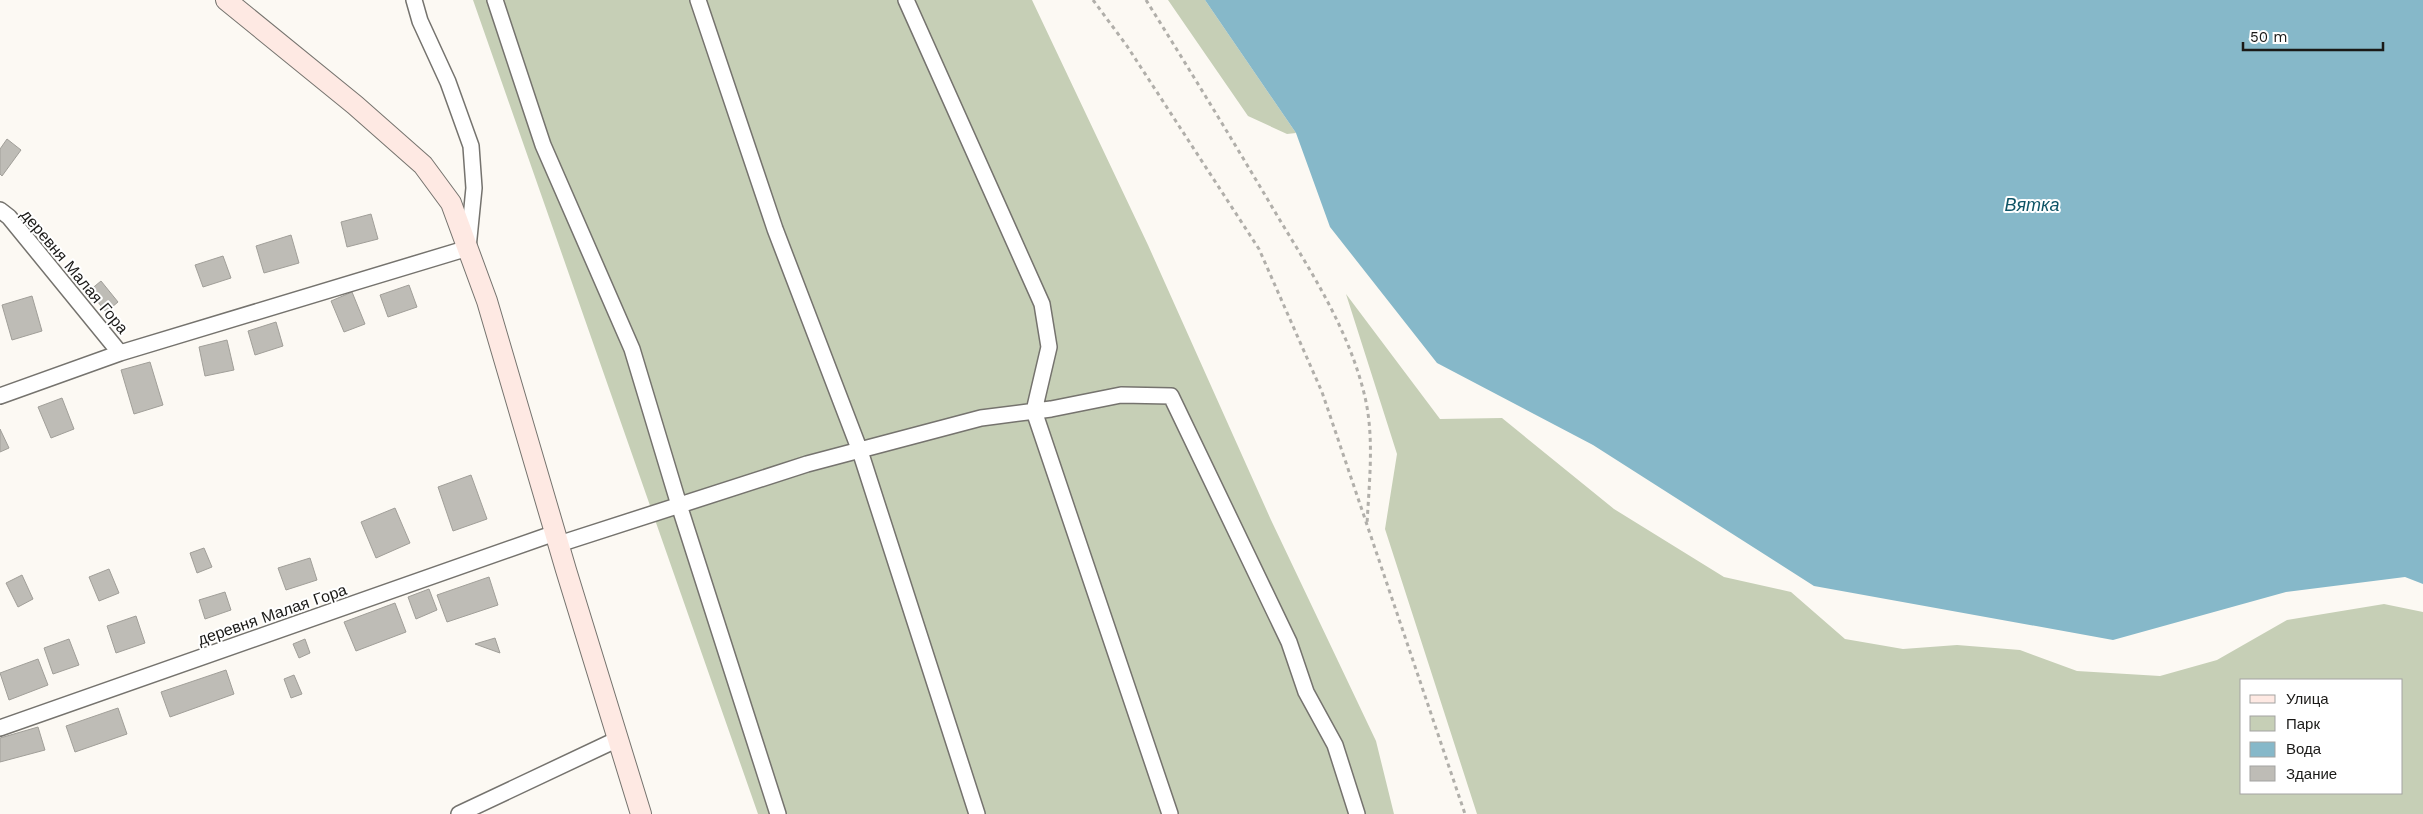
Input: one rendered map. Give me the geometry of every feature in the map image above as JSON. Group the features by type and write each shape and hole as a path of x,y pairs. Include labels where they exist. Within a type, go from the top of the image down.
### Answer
{"street":[{"path":"226,0 355,105 424,165 451,203 487,301 641,814"},
{"path":"414,0 420,21 448,82 471,146 474,188 468,248"},
{"path":"495,0 543,145 632,349 679,505 778,814"},
{"path":"698,0 775,229 860,451 977,814"},
{"path":"906,0 1042,304 1050,347 1034,411 1170,814"},
{"name":"деревня Малая Гора","path":"3,218 120,353 468,248"},
{"path":"0,396 120,353"},
{"name":"деревня Малая Гора","path":"0,728 557,538 679,505 807,464 981,418 1034,411 1120,395 1171,396 1289,642 1306,692 1335,745 1357,814"},
{"path":"459,814 618,739"}],"path":[{"path":"1093,0 1127,46 1259,249 1322,392 1465,814"},
{"path":"1146,0 1235,143 1328,300 1345,336 1364,393 1370,428 1367,528"}],"green space":[{"path":"473,0 1032,0 1148,245 1271,520 1376,741 1394,814 758,814"},
{"path":"1168,0 1205,0 1296,133 1287,134 1248,116"},
{"path":"1346,294 1440,419 1502,418 1614,509 1724,577 1791,592 1845,639 1903,649 1957,645 2020,650 2077,671 2160,676 2217,660 2287,620 2384,604 2423,612 2423,814 1477,814 1385,529 1397,454"}],"water":[{"name":"Вятка","path":"1205,0 2423,0 2423,584 2405,577 2286,592 2113,640 1814,586 1593,445 1437,363 1330,227 1296,133"}],"building":[{"path":"7,139 21,150 2,176 0,174 0,149"},
{"path":"371,214 378,239 347,247 341,222"},
{"path":"291,235 299,263 264,273 256,246"},
{"path":"223,256 231,278 203,287 195,265"},
{"path":"101,281 118,302 106,312 89,291"},
{"path":"409,285 417,307 388,317 380,295"},
{"path":"352,292 365,324 344,332 331,301"},
{"path":"32,296 42,331 12,340 2,305"},
{"path":"276,322 283,346 255,355 248,331"},
{"path":"227,340 234,370 205,376 199,347"},
{"path":"150,362 163,405 134,414 121,370"},
{"path":"62,398 74,429 51,438 38,407"},
{"path":"0,429 9,448 0,452"},
{"path":"471,475 487,519 453,531 438,487"},
{"path":"395,508 410,543 376,558 361,522"},
{"path":"204,548 212,567 197,573 190,553"},
{"path":"310,558 317,580 286,590 278,568"},
{"path":"109,569 119,593 99,601 89,577"},
{"path":"22,575 33,599 18,607 6,583"},
{"path":"489,577 498,605 447,622 437,595"},
{"path":"429,589 437,610 416,619 408,597"},
{"path":"225,592 231,610 205,619 199,600"},
{"path":"395,603 406,632 356,651 344,622"},
{"path":"136,616 145,643 116,653 107,626"},
{"path":"495,638 500,653 475,644"},
{"path":"69,639 79,665 53,674 44,648"},
{"path":"305,639 310,653 299,658 293,644"},
{"path":"38,659 48,685 9,700 0,673"},
{"path":"226,670 234,694 170,717 161,692"},
{"path":"294,675 302,694 291,698 284,679"},
{"path":"118,708 127,734 75,752 66,726"},
{"path":"38,727 45,750 0,762 0,738"}]}
